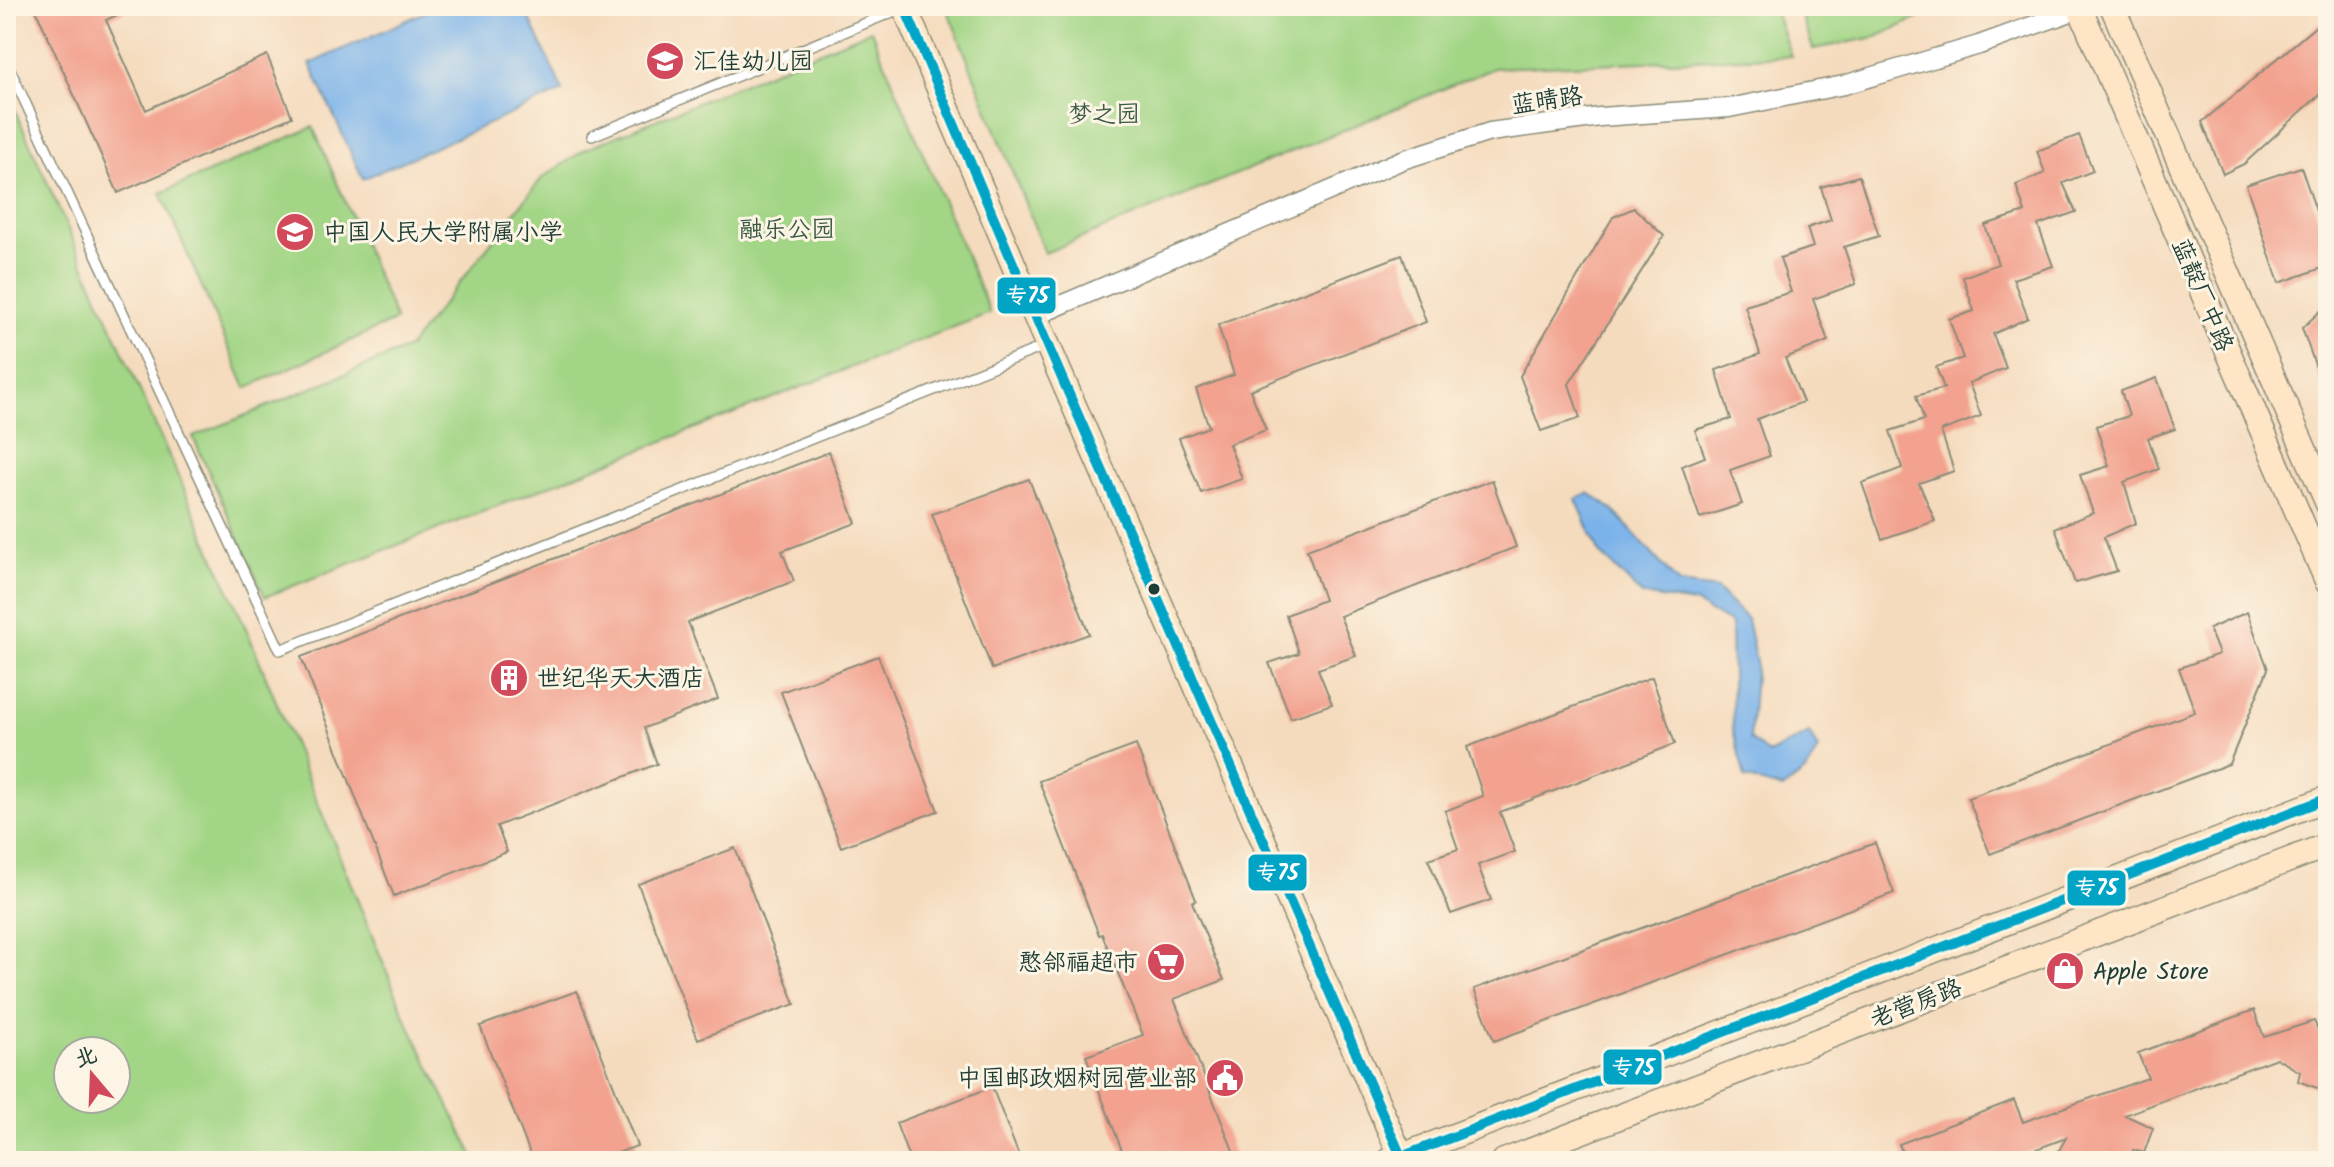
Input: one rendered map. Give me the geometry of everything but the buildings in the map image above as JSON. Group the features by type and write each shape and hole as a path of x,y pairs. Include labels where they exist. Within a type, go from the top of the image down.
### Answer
{"street":[{"path":"904,6 1398,1160"},
{"name":"蓝靛厂中路","path":"2112,6 2328,504"},
{"name":"蓝靛厂中路","path":"2082,7 2328,583"},
{"name":"蓝晴路","path":"1035,316 1402,160 1490,132 1600,117 1729,108 1844,85 1979,45 2082,7"},
{"name":"老营房路","path":"1398,1160 2328,798"},
{"name":"老营房路","path":"1504,1161 2328,845"}],"lane":[{"path":"592,136 904,6"},
{"path":"6,61 280,650 1048,346"}],"green space":[{"name":"梦之园","path":"946,6 1773,6 1791,56 1494,68 1045,253"},
{"path":"1807,6 1945,6 1876,37 1813,49 1800,12"},
{"name":"融乐公园","path":"871,30 990,313 265,597 193,437 408,348 542,178 586,149"},
{"path":"6,90 248,633 407,1021 476,1161 6,1161"},
{"path":"313,127 396,320 246,388 161,193"}],"water":[{"path":"438,6 524,6 563,91 363,179 310,64"},
{"path":"1589,493 1613,510 1679,584 1717,589 1747,619 1756,662 1750,739 1769,754 1809,733 1818,749 1807,770 1783,789 1745,778 1733,730 1731,624 1694,603 1642,595 1599,552 1576,499"}],"transit line":[{"name":"专75","path":"904,6 1048,346 1403,1161"},
{"name":"专75","path":"1401,1157 2328,798"}],"place":[{"name":"汇佳幼儿园","path":"665,61"},
{"name":"中国人民大学附属小学","path":"295,232"},
{"name":"世纪华天大酒店","path":"509,678"},
{"name":"憨邻福超市","path":"1166,962"},
{"name":"Apple Store","path":"2065,971"},
{"name":"中国邮政烟树园营业部","path":"1225,1078"}]}
